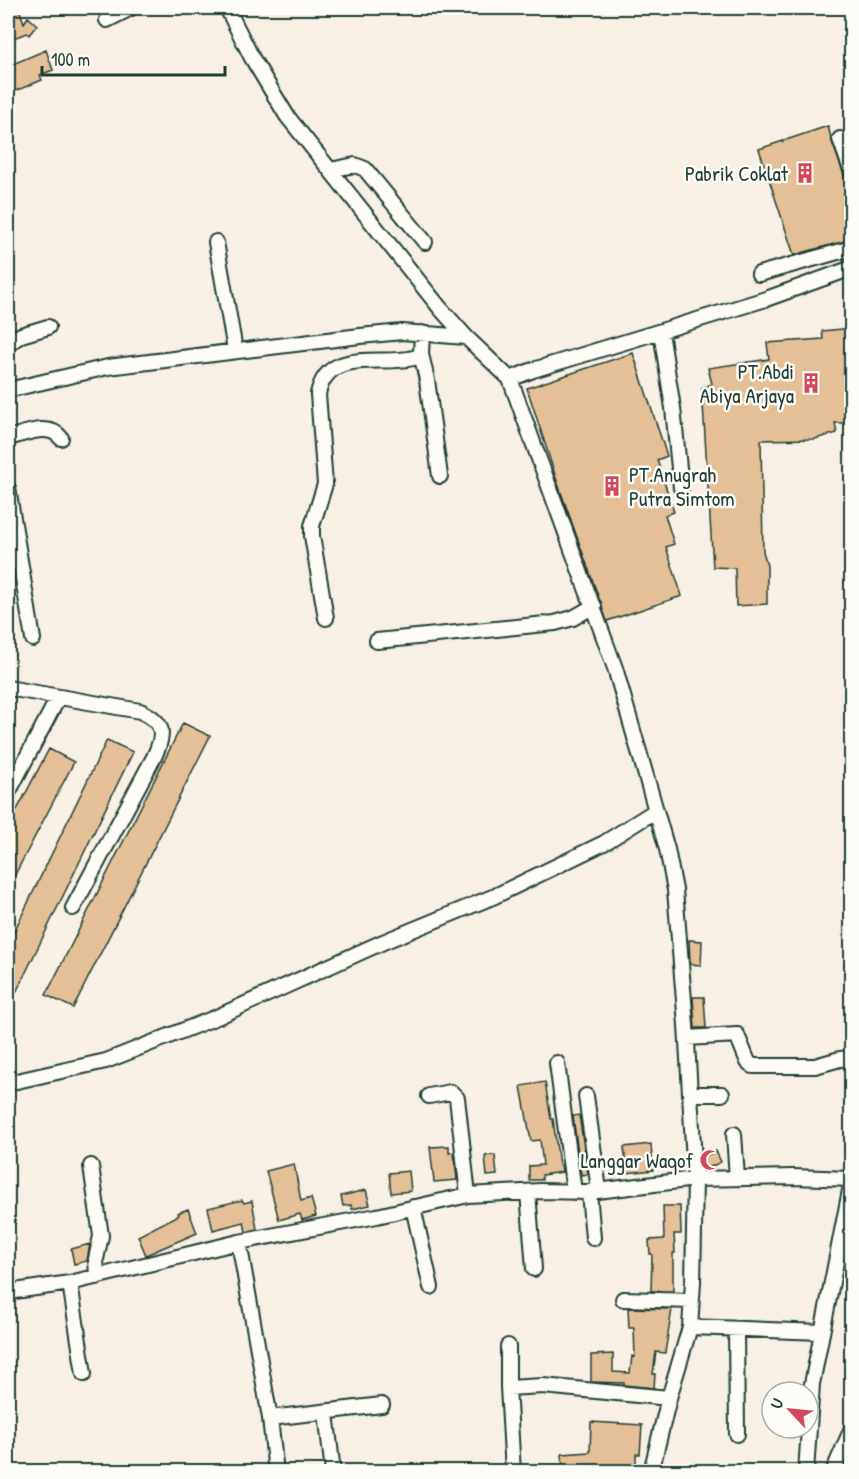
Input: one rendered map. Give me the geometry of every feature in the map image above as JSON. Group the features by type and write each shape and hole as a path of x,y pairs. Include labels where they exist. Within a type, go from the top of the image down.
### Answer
{"street":[{"path":"107,20 132,8"},
{"path":"227,8 267,86 287,116 432,299 466,337 510,379 615,668 667,849 675,890 695,1179 690,1327 669,1398 651,1472"},
{"path":"840,139 852,174"},
{"path":"330,170 355,165 365,169 425,242"},
{"path":"216,242 234,350"},
{"path":"759,274 852,248"},
{"path":"510,379 766,299 852,268"},
{"path":"8,344 21,335 48,327"},
{"path":"8,387 108,367 388,332 466,337"},
{"path":"661,332 673,408 681,488"},
{"path":"422,333 421,354 427,380 440,476"},
{"path":"326,618 312,536 312,526 325,484 318,394 320,385 328,372 341,363 412,358 421,354"},
{"path":"8,438 42,430 52,430 61,438"},
{"path":"8,488 33,639"},
{"path":"377,642 555,623 573,618 594,606"},
{"path":"8,688 140,711 153,716 161,732 161,741 154,757 73,908"},
{"path":"8,793 58,698"},
{"path":"8,1083 106,1061 217,1017 383,942 495,896 604,843 655,811"},
{"path":"687,1038 737,1035 748,1062 753,1066 815,1066 852,1058"},
{"path":"557,1063 574,1192"},
{"path":"429,1096 451,1092 458,1098 468,1195"},
{"path":"690,1094 722,1094"},
{"path":"586,1096 594,1191 593,1238"},
{"path":"734,1134 736,1178"},
{"path":"91,1166 101,1236 96,1259 97,1277"},
{"path":"15,1291 70,1283 239,1242 468,1195 594,1191 695,1179 852,1179 812,1384 806,1472"},
{"path":"528,1192 534,1269"},
{"path":"413,1207 431,1287"},
{"path":"239,1242 270,1418 276,1472"},
{"path":"70,1283 84,1374"},
{"path":"623,1299 692,1301"},
{"path":"690,1327 821,1332"},
{"path":"736,1329 737,1434"},
{"path":"508,1346 513,1472"},
{"path":"508,1388 543,1386 669,1398"},
{"path":"270,1418 382,1405"},
{"path":"326,1413 333,1472"},
{"path":"833,1472 852,1428"}],"building":[{"path":"19,8 24,23 28,17 37,25 29,35 27,33 8,40 8,11"},
{"path":"46,50 53,70 40,75 42,80 8,94 8,66"},
{"name":"Pabrik Coklat","path":"828,126 852,197 852,239 794,255 759,149"},
{"path":"852,328 852,423 835,423 837,433 815,439 761,440 763,551 767,566 767,604 736,606 735,568 713,567 702,388 712,384 708,368 769,359 767,343 823,339 822,331"},
{"name":"PT.Anugrah Putra Simtom","path":"633,353 667,456 657,460 674,512 665,515 674,544 666,547 682,596 607,621 557,481 527,388"},
{"path":"183,723 210,736 73,1008 46,995"},
{"path":"107,740 133,752 8,1009 8,944"},
{"path":"49,749 74,762 8,888 8,827"},
{"path":"689,940 702,941 701,965 690,964"},
{"path":"693,997 704,997 706,1028 695,1028"},
{"path":"545,1082 562,1172 542,1175 542,1180 529,1180 529,1166 543,1165 540,1140 531,1141 521,1086"},
{"path":"579,1115 588,1174 581,1175 573,1116"},
{"path":"651,1144 653,1170 627,1173 624,1147"},
{"path":"449,1146 449,1153 454,1152 457,1180 434,1182 430,1147"},
{"name":"Langgar Waqof","path":"716,1151 721,1162 704,1170 703,1157"},
{"path":"495,1155 497,1175 487,1176 485,1156"},
{"path":"294,1164 301,1201 311,1198 316,1216 302,1220 300,1214 279,1220 266,1171"},
{"path":"409,1171 411,1191 391,1193 389,1173"},
{"path":"366,1190 370,1205 352,1209 351,1205 343,1206 341,1196"},
{"path":"242,1200 244,1203 252,1201 257,1229 246,1232 244,1222 213,1230 208,1208"},
{"path":"663,1206 680,1206 681,1234 674,1234 673,1291 651,1291 652,1254 650,1254 649,1240 664,1239"},
{"path":"188,1209 197,1233 146,1255 138,1236"},
{"path":"90,1244 87,1261 74,1264 71,1249"},
{"path":"628,1308 672,1309 665,1353 656,1352 654,1388 624,1385 624,1383 591,1382 591,1355 613,1354 613,1372 630,1373 632,1356 635,1357 634,1328 629,1328"},
{"path":"591,1422 642,1425 640,1454 636,1454 636,1472 590,1472 590,1467 563,1469 562,1454 590,1452"}],"place":[{"name":"Pabrik Coklat","path":"805,173"},
{"name":"PT.Abdi Abiya Arjaya","path":"811,383"},
{"name":"PT.Anugrah Putra Simtom","path":"612,486"},
{"name":"Langgar Waqof","path":"710,1160"}]}
